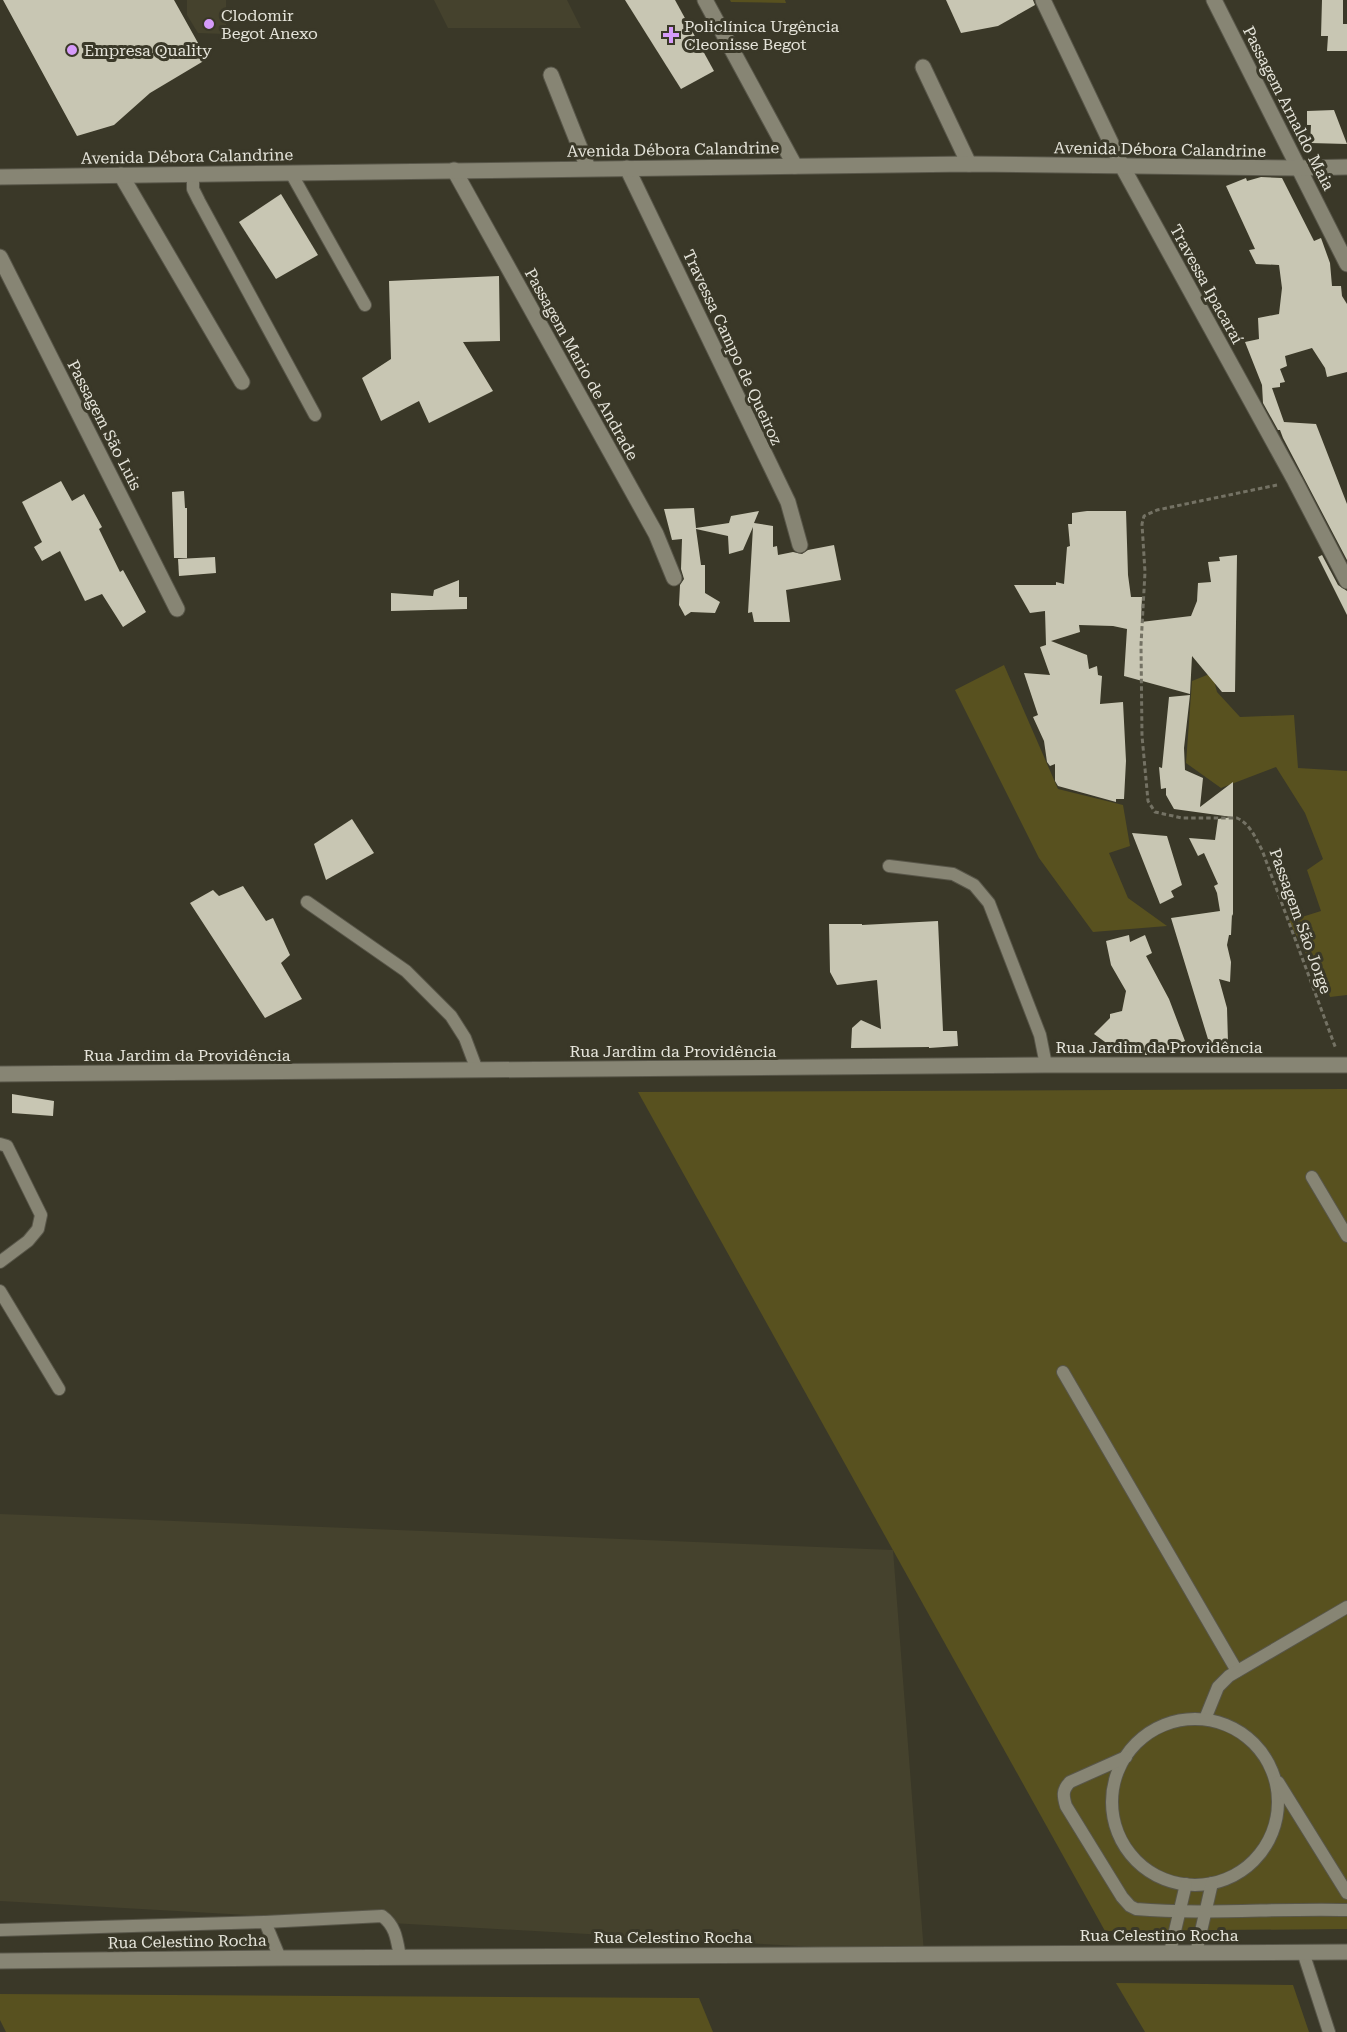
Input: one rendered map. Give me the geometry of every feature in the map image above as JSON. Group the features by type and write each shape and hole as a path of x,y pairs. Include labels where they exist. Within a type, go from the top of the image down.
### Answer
{"street":[{"path":"705,0 795,166"},
{"name":"Travessa Ipacaraí","path":"1043,0 1122,166 1295,481 1347,581"},
{"name":"Passagem Arnaldo Maia","path":"1214,0 1347,264"},
{"path":"923,67 969,164"},
{"path":"551,75 588,168"},
{"name":"Avenida Débora Calandrine","path":"0,177 969,164 1347,167"},
{"name":"Travessa Campo de Queiroz","path":"627,168 788,502 800,545"},
{"name":"Passagem Mario de Andrade","path":"454,170 656,534 674,578"},
{"path":"121,175 242,382"},
{"name":"Passagem São Luis","path":"0,256 177,609"},
{"name":"Rua Jardim da Providência","path":"0,1074 1046,1065 1344,1065"},
{"name":"Rua Celestino Rocha","path":"0,1961 1347,1952"}],"lane":[{"path":"291,173 365,305"},
{"path":"193,174 193,189 199,201 315,416"},
{"path":"889,866 953,874 974,885 989,903 1040,1035 1046,1065"},
{"path":"307,902 406,971 451,1016 465,1038 477,1070"},
{"path":"0,1144 7,1146 41,1215 38,1229 28,1241 0,1262"},
{"path":"1312,1177 1347,1236"},
{"path":"0,1291 59,1389"},
{"path":"1063,1372 1237,1671"},
{"path":"1205,1719 1218,1687 1237,1671 1347,1607"},
{"path":"1273,1774 1277,1788 1277,1811 1272,1833 1265,1847 1244,1869 1230,1877 1212,1883 1186,1884 1171,1881 1144,1867 1133,1856 1118,1830 1113,1808 1114,1785 1126,1757 1147,1734 1182,1720 1205,1719 1220,1722 1247,1737 1258,1747 1347,1893"},
{"path":"1126,1757 1070,1782 1064,1788 1063,1796 1072,1816 1122,1897 1130,1906 1205,1913 1294,1909 1347,1910"},
{"path":"1196,1953 1212,1883"},
{"path":"1170,1952 1186,1884"},
{"path":"0,1930 382,1916 390,1922 395,1931 400,1957"},
{"path":"265,1922 280,1958"},
{"path":"1304,1952 1329,2032"}],"path":[{"name":"Passagem São Jorge","path":"1295,481 1157,510 1143,516 1145,572 1141,645 1142,736 1148,801 1155,812 1182,818 1237,818 1245,822 1262,850 1344,1065"}],"shaded area":[{"name":"Clodomir Begot Anexo","path":"187,0 226,0 226,34 198,33 187,15"},
{"path":"434,0 567,0 581,28 448,28"},
{"path":"730,0 785,0 786,3 731,2"},
{"path":"1004,665 1058,789 1123,805 1130,846 1109,853 1128,898 1167,926 1093,932 1039,858 955,690"},
{"path":"1212,673 1217,692 1240,717 1294,715 1298,768 1347,771 1347,995 1330,997 1317,957 1307,956 1289,921 1321,911 1307,870 1323,859 1305,813 1276,767 1221,788 1186,763 1192,681"},
{"path":"1347,1089 1347,1929 1105,1931 638,1092"},
{"path":"0,1514 893,1550 924,1953 0,1901"},
{"path":"1116,1983 1293,1985 1309,2032 1145,2032"},
{"path":"0,1994 699,1998 713,2032 6,2032 0,2020"}],"building":[{"path":"3,0 174,0 207,59 150,93 114,125 77,136"},
{"name":"Policlínica Urgência Cleonisse Begot","path":"625,0 675,0 714,71 681,89"},
{"path":"946,0 1033,0 1035,5 998,26 961,33"},
{"path":"1322,0 1343,0 1343,24 1347,24 1347,51 1327,51 1328,36 1321,36"},
{"path":"1334,110 1347,144 1310,143 1311,125 1307,125 1307,111"},
{"path":"1261,177 1282,178 1314,241 1321,238 1330,263 1332,286 1341,286 1342,296 1347,304 1347,372 1327,377 1325,368 1312,348 1285,356 1287,366 1280,369 1285,382 1280,383 1280,387 1272,388 1284,422 1316,424 1347,504 1347,560 1280,430 1263,403 1262,385 1245,342 1259,339 1258,318 1279,314 1282,288 1279,265 1256,264 1249,250 1255,249 1226,186 1246,178 1247,181"},
{"path":"281,194 318,255 276,279 239,222"},
{"path":"499,276 500,341 463,342 493,391 429,423 419,401 381,421 362,378 391,359 389,281"},
{"path":"61,481 72,501 84,494 102,527 99,529 120,572 123,570 146,612 123,627 102,594 85,601 60,551 42,561 34,547 42,542 22,502"},
{"path":"184,491 185,508 187,508 187,558 174,558 172,492"},
{"path":"694,508 696,528 729,523 731,516 759,511 754,523 773,526 773,547 777,546 778,555 793,552 802,554 808,550 834,545 841,580 786,590 790,622 754,622 752,612 748,613 753,527 743,550 729,554 728,536 696,529 701,565 705,565 705,593 720,602 715,613 691,612 685,616 679,605 680,585 684,579 681,569 682,539 672,540 664,509"},
{"path":"1126,511 1128,575 1131,597 1142,597 1141,622 1191,616 1197,601 1198,583 1211,582 1208,562 1220,561 1219,557 1237,555 1235,692 1222,692 1192,656 1190,694 1124,676 1127,629 1113,626 1079,625 1080,632 1051,641 1087,655 1089,669 1097,666 1098,675 1102,676 1100,704 1123,702 1126,761 1124,799 1116,799 1116,802 1058,786 1055,781 1055,764 1050,766 1047,762 1044,741 1033,717 1038,715 1024,673 1050,675 1040,647 1046,645 1045,611 1030,613 1014,585 1056,585 1056,582 1064,584 1067,547 1070,546 1068,524 1072,524 1072,513"},
{"path":"1322,555 1338,585 1347,591 1347,615 1318,557"},
{"path":"215,557 216,573 179,576 178,559"},
{"path":"459,580 459,597 467,597 467,609 391,611 391,593 433,596 434,590"},
{"path":"1190,695 1184,748 1185,770 1203,778 1200,807 1233,782 1233,916 1232,914 1231,935 1229,935 1227,945 1231,962 1230,982 1219,979 1227,1008 1228,1042 1211,1049 1171,918 1220,911 1214,886 1218,884 1204,853 1198,856 1189,838 1215,840 1218,819 1232,817 1174,809 1166,795 1166,788 1161,789 1159,767 1162,768 1169,697"},
{"path":"352,819 374,853 326,880 314,844"},
{"path":"1132,833 1167,836 1182,885 1171,891 1174,897 1160,904"},
{"path":"243,886 266,921 273,918 290,955 281,963 302,999 265,1018 190,903 213,890 219,896"},
{"path":"938,921 943,1031 957,1031 958,1046 851,1048 852,1028 861,1020 881,1029 877,980 837,985 830,972 829,924 862,925"},
{"path":"1129,935 1130,942 1145,935 1152,953 1146,956 1169,999 1185,1041 1180,1043 1181,1050 1148,1051 1147,1055 1129,1055 1128,1047 1112,1047 1094,1034 1110,1018 1110,1014 1122,1011 1126,991 1111,965 1106,941"},
{"path":"12,1094 54,1101 53,1116 12,1113"}],"place":[{"name":"Clodomir Begot Anexo","path":"209,24"},
{"name":"Policlínica Urgência Cleonisse Begot","path":"671,35"},
{"name":"Empresa Quality","path":"72,50"}]}
